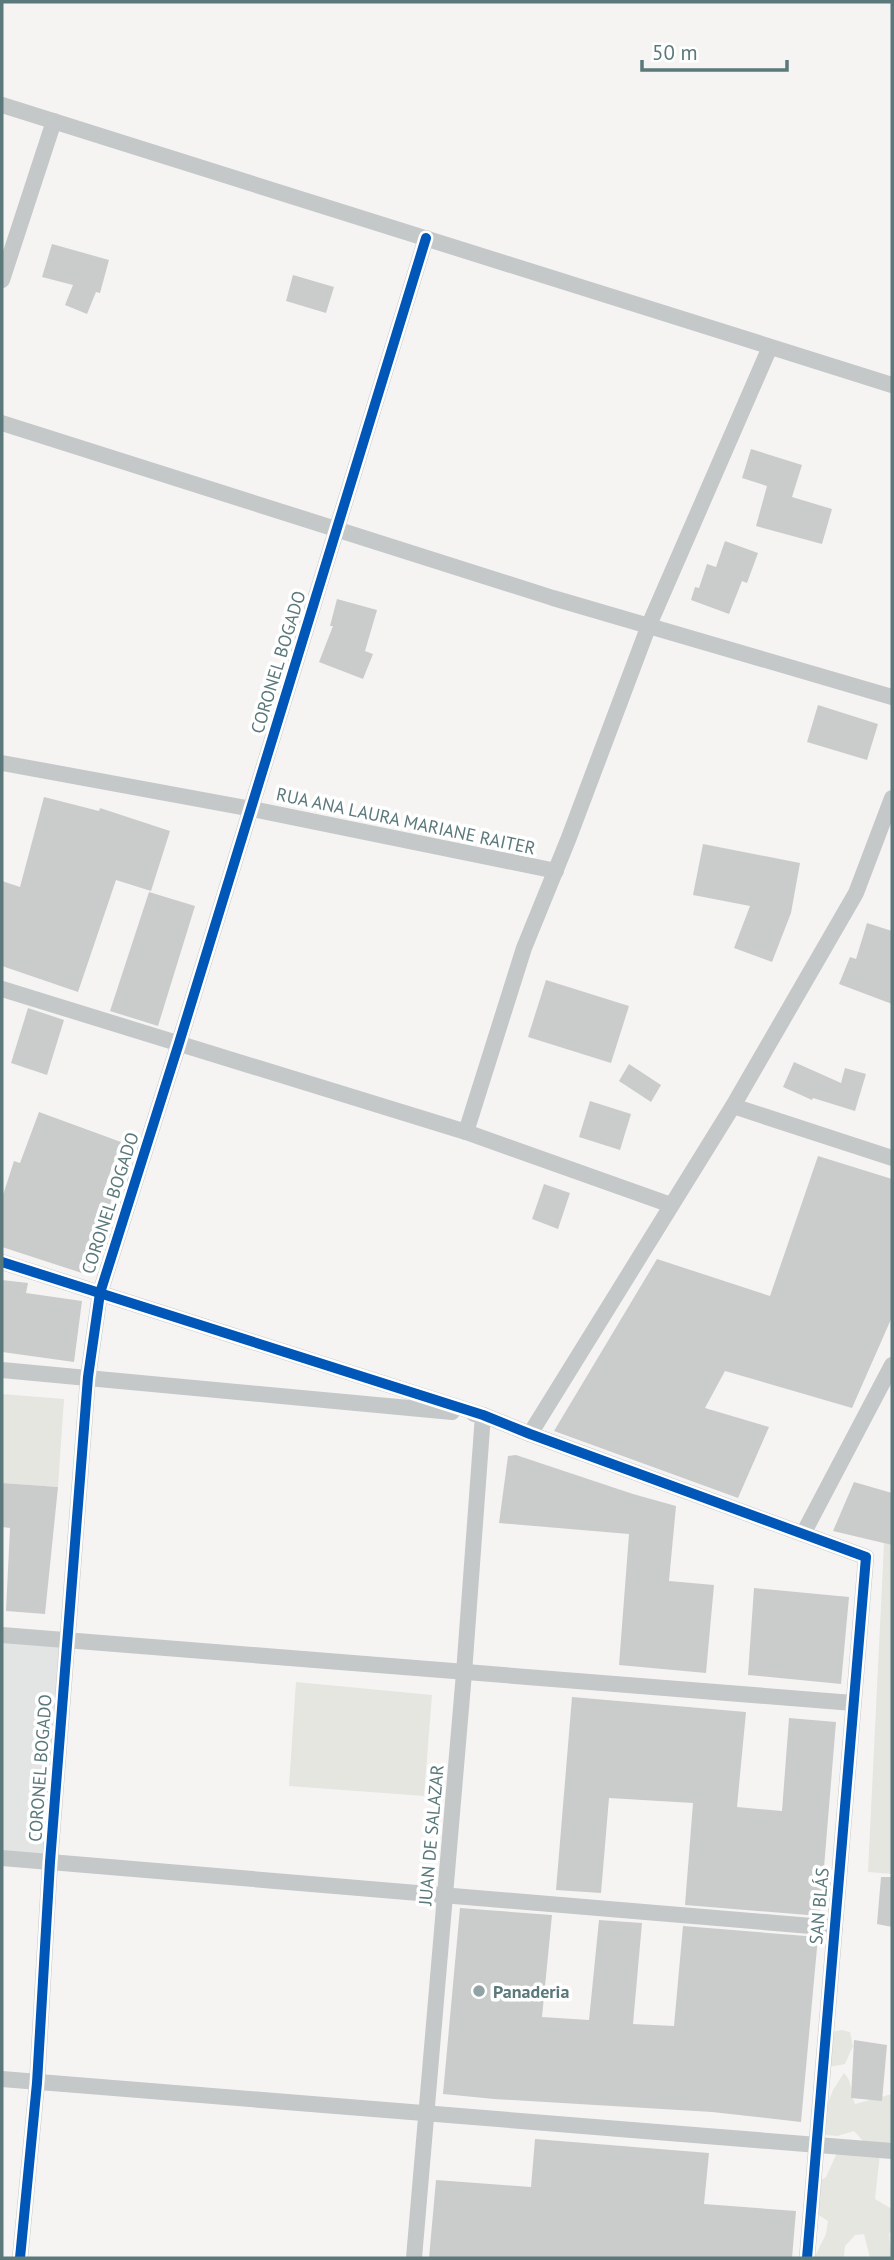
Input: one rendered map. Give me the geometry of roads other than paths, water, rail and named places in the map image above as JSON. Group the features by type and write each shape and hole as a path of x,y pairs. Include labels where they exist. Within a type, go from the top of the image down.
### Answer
{"street":[{"path":"2,105 892,385"},
{"path":"2,280 54,121"},
{"name":"CORONEL BOGADO","path":"20,2258 37,2082 50,1862 88,1377 100,1293 426,238"},
{"path":"466,1132 524,948 649,625 769,346"},
{"path":"2,423 553,597 892,697"},
{"name":"RUA ANA LAURA MARIANE RAITER","path":"2,763 251,809 555,871"},
{"path":"530,1434 733,1106 856,893 892,798"},
{"path":"2,989 466,1132 671,1205"},
{"path":"733,1106 892,1158"},
{"path":"2,1262 483,1415 803,1534 892,1365"},
{"path":"2,1370 483,1415"},
{"name":"JUAN DE SALAZAR","path":"414,2258 464,1673 483,1415"},
{"name":"SAN BLÁS","path":"803,1534 866,1557 807,2258"},
{"path":"2,1635 853,1703"},
{"path":"2,1858 835,1928"},
{"path":"2,2079 892,2151"}],"place":[{"name":"Panaderia","path":"479,1991"}]}
